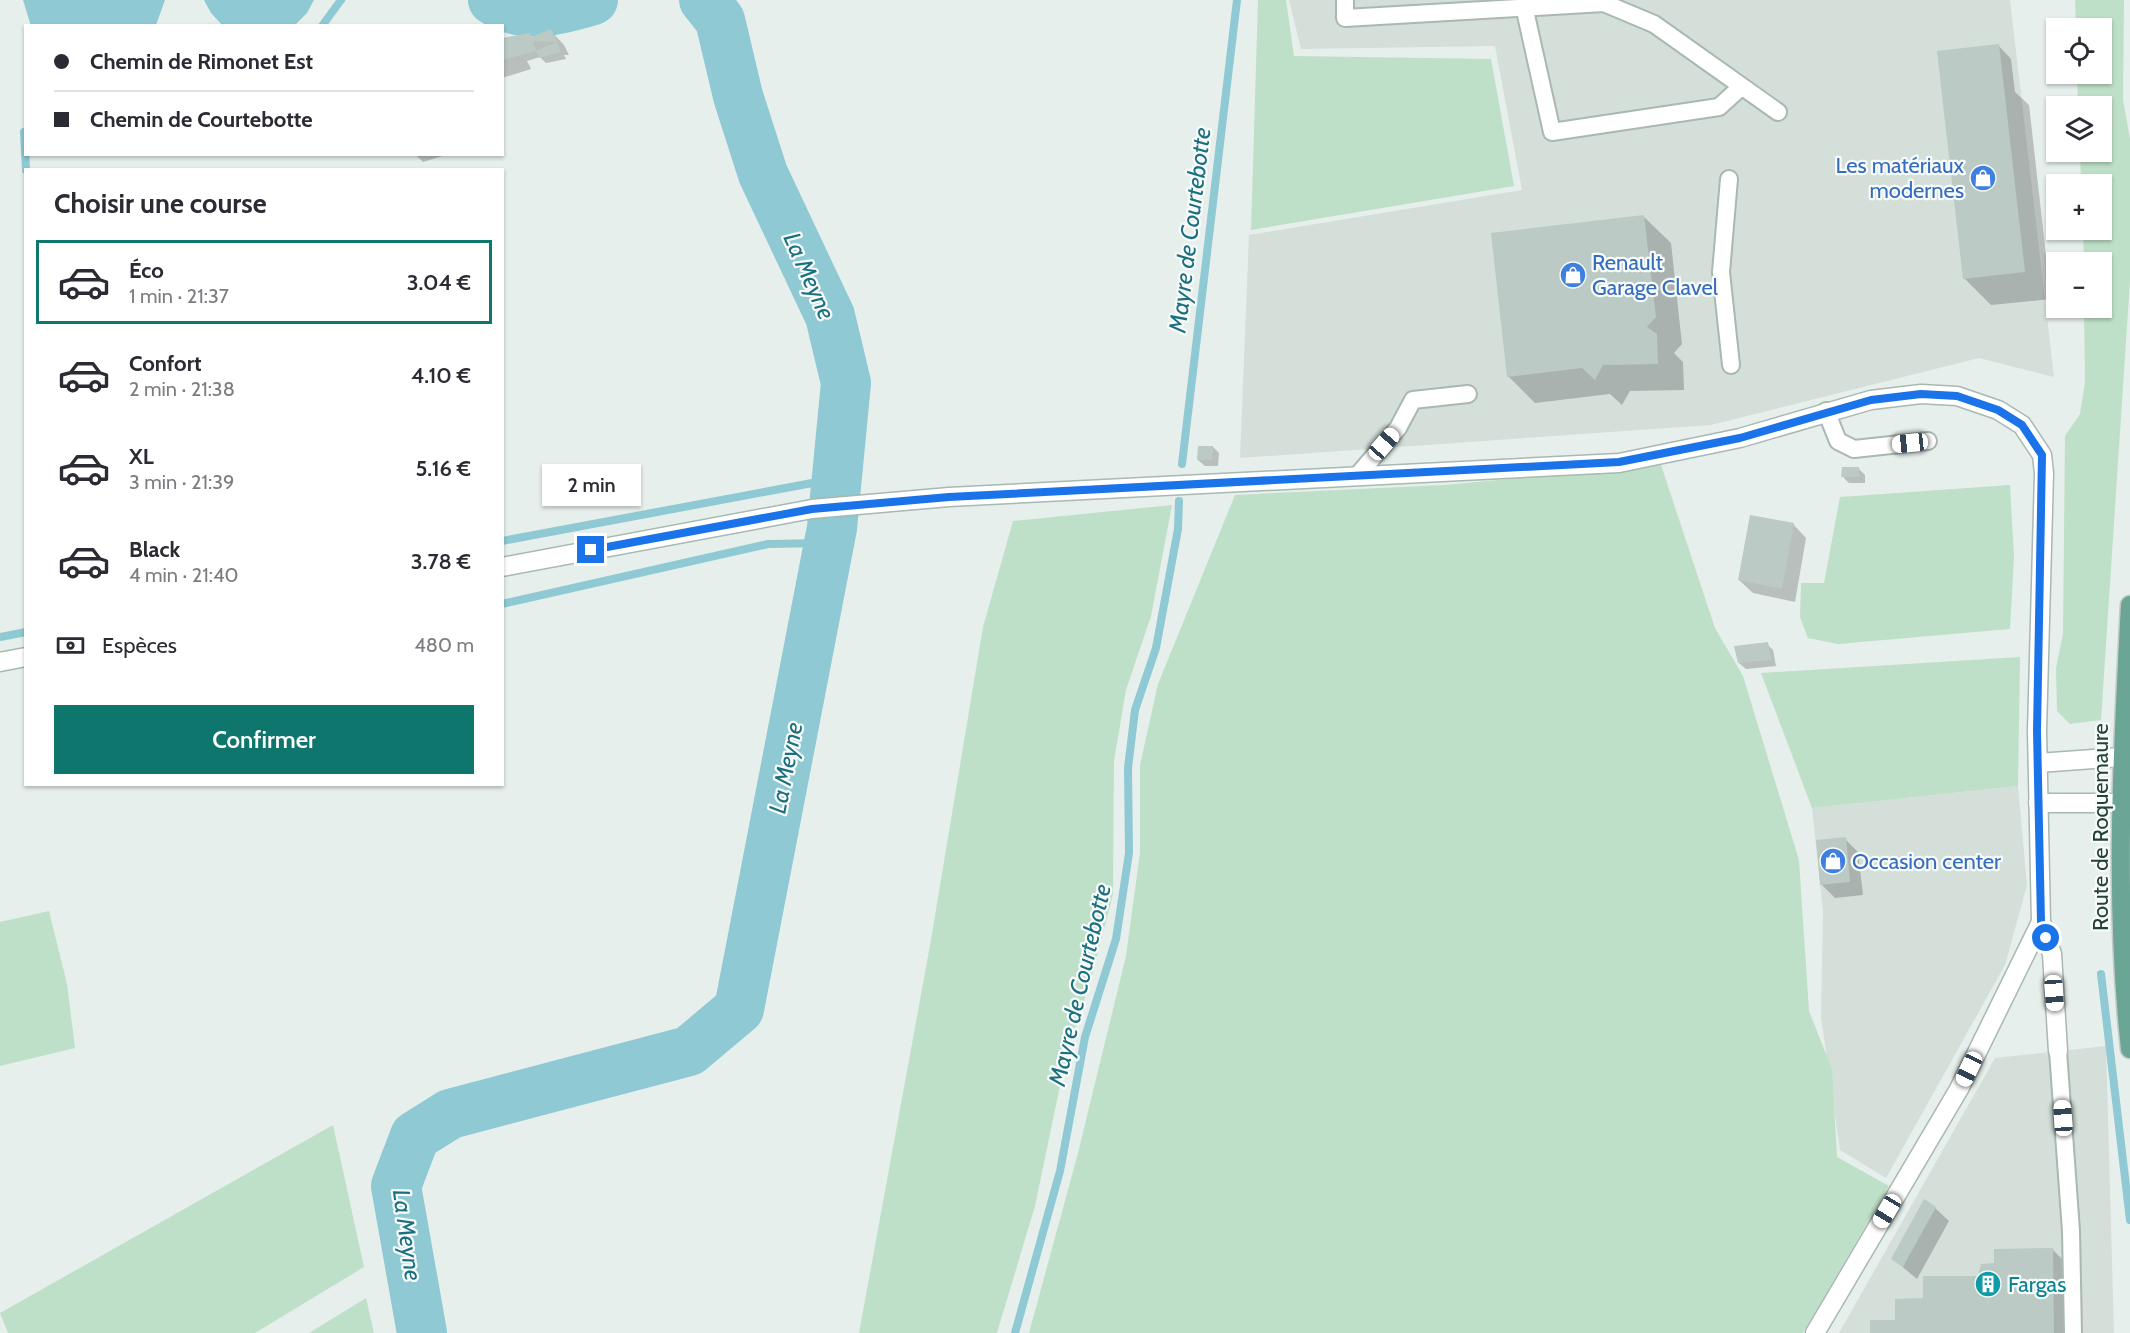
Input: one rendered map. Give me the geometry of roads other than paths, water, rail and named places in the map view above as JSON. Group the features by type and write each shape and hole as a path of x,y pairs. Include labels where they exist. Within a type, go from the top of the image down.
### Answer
{"main road":[{"name":"Route de Roquemaure","path":"2130,605 2120,803 2120,893 2130,1050"}],"street":[{"path":"504,567 812,509 949,497 1619,462 1740,438 1826,411 1881,399 1921,394 1957,396 1998,410 2022,425 2042,455 2038,763 2041,922 2052,954 2058,1051"},
{"path":"0,662 24,657"},
{"path":"2038,763 2121,757"},
{"path":"2038,803 2120,803"},
{"path":"1815,1333 1959,1089 2041,922"}],"lane":[{"path":"1345,0 1345,18 1425,6 1604,3 1654,24 1778,112"},
{"path":"1524,6 1552,132 1719,107 1741,87"},
{"path":"1729,179 1721,272 1731,364"},
{"path":"1357,476 1398,428 1413,399 1467,394"},
{"path":"1826,411 1838,441 1854,449 1928,441"},
{"path":"2058,1051 2071,1231 2073,1333"}],"water":[{"path":"23,0 165,0 156,24 30,24"},
{"path":"204,0 314,0 307,13 296,24 221,24 211,13"}],"waterway":[{"path":"323,24 341,0"},
{"name":"La Meyne","path":"493,0 517,10 530,11 555,10 593,0"},
{"name":"La Meyne","path":"422,1333 396,1186 415,1136 450,1114 689,1051 739,1009 832,528 846,383 830,316 763,174 738,96 720,20 704,0"},
{"name":"Mayre de Courtebotte","path":"1182,464 1237,0"},
{"path":"25,156 26,168"},
{"path":"504,541 839,478"},
{"name":"Mayre de Courtebotte","path":"1015,1333 1060,1171 1085,1037 1116,939 1129,853 1128,768 1135,710 1156,648 1178,529 1179,501"},
{"path":"504,604 768,544 829,543"},
{"path":"0,637 24,632"},
{"path":"2101,974 2130,1220"}],"place":[{"name":"Les matériaux modernes","path":"1983,178"},
{"name":"Renault Garage Clavel","path":"1573,275"},
{"name":"Occasion center","path":"1833,861"},
{"name":"Fargas","path":"1988,1284"}]}
